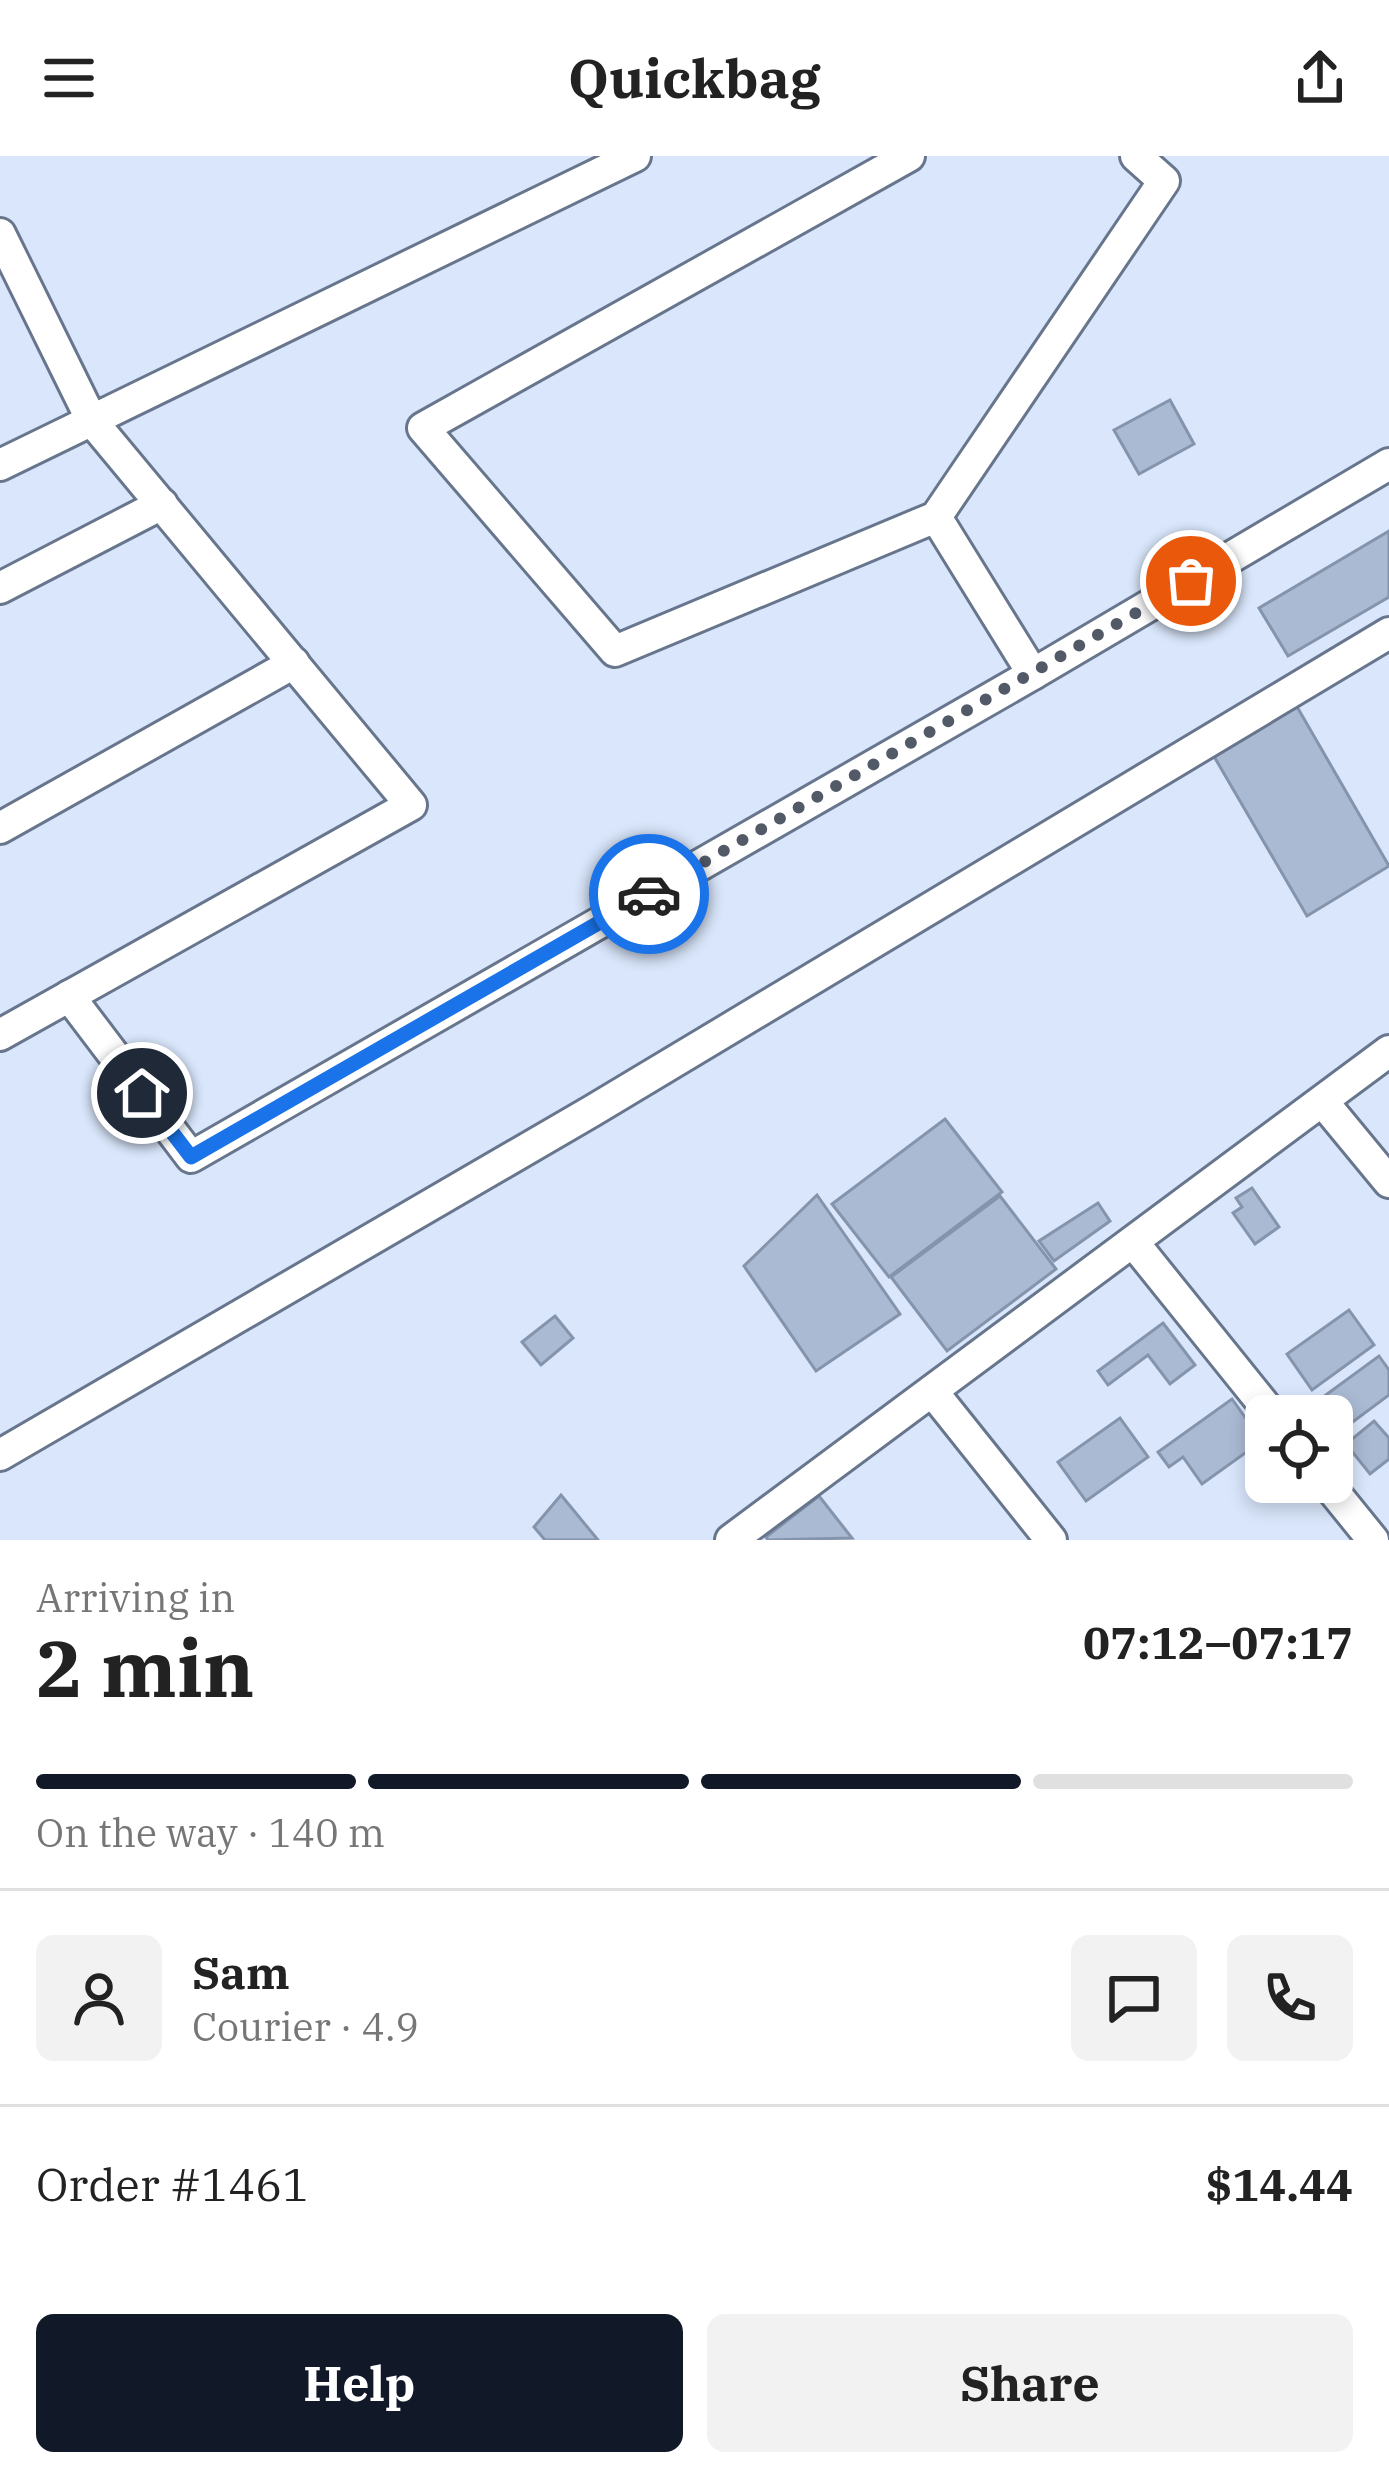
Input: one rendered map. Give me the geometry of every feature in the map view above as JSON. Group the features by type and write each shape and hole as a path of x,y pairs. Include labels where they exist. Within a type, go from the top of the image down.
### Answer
{"street":[{"path":"0,465 635,156"},
{"path":"909,156 423,428 615,651 936,517 1164,181 1136,156"},
{"path":"0,233 92,421 411,805 0,1035"},
{"path":"69,996 191,1157 1389,464"},
{"path":"0,588 162,504"},
{"path":"936,517 1033,674"},
{"path":"0,1455 592,1111 1389,633"},
{"path":"0,828 294,663"},
{"path":"733,1539 1389,1051"},
{"path":"1323,1102 1389,1182"},
{"path":"1133,1242 1256,1395"},
{"path":"932,1391 1051,1540"},
{"path":"1343,1503 1373,1540"}],"building":[{"path":"1170,400 1194,444 1139,474 1114,430"},
{"path":"1389,531 1389,597 1288,656 1259,608"},
{"path":"1296,705 1389,866 1307,916 1212,753"},
{"path":"945,1119 1002,1192 889,1277 832,1204"},
{"path":"1252,1188 1279,1227 1255,1244 1233,1213 1242,1207 1236,1198"},
{"path":"817,1195 900,1314 816,1371 744,1266"},
{"path":"1000,1196 1056,1269 947,1351 891,1277"},
{"path":"1098,1203 1110,1221 1054,1261 1039,1241"},
{"path":"1349,1310 1374,1345 1312,1390 1287,1354"},
{"path":"555,1316 573,1338 541,1365 522,1342"},
{"path":"1163,1323 1195,1365 1170,1384 1148,1355 1108,1385 1098,1371"},
{"path":"1379,1356 1389,1370 1389,1395 1353,1422 1353,1395 1326,1395"},
{"path":"1232,1399 1245,1417 1245,1453 1202,1484 1183,1457 1169,1467 1158,1452"},
{"path":"1120,1418 1148,1457 1086,1501 1058,1462"},
{"path":"1374,1421 1389,1438 1389,1459 1370,1474 1353,1453 1353,1438"},
{"path":"561,1495 598,1540 545,1540 534,1527"},
{"path":"819,1496 852,1538 768,1540 766,1537"}],"way so far":[{"path":"649,894 1191,581"}],"route":[{"path":"142,1093 191,1157 649,894"}]}
